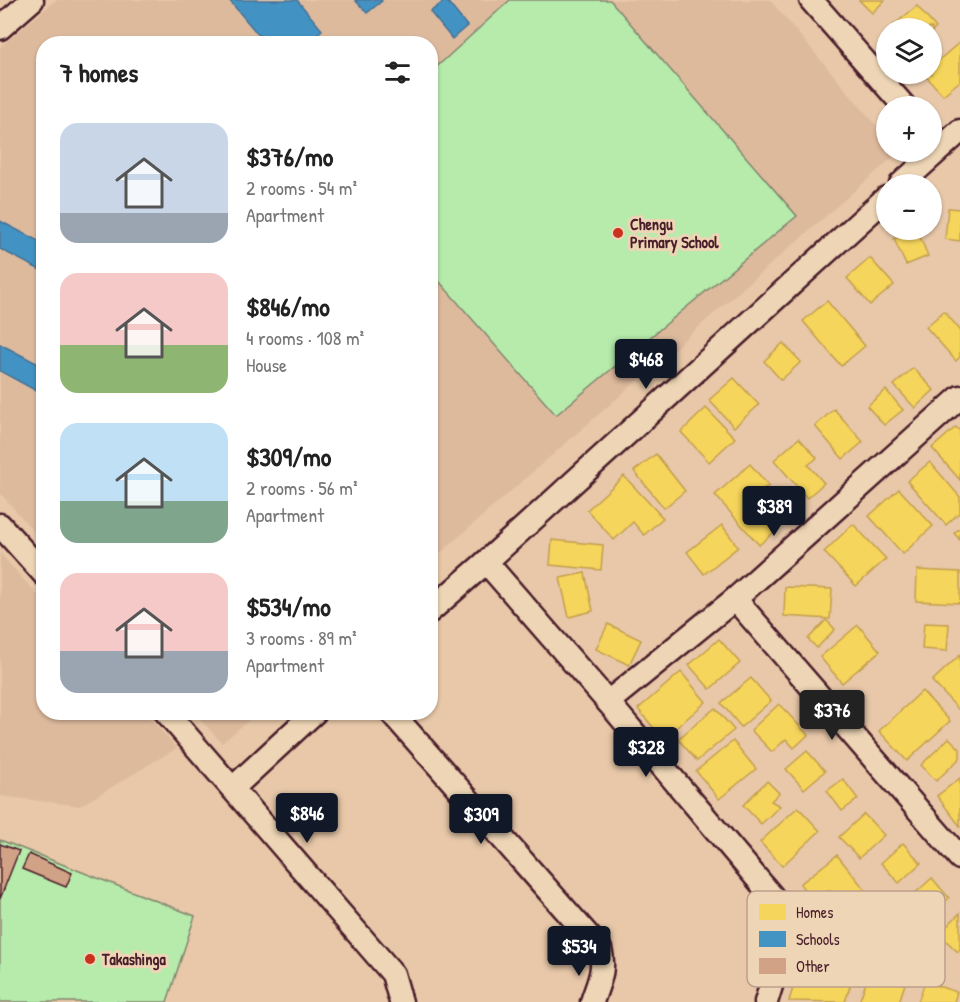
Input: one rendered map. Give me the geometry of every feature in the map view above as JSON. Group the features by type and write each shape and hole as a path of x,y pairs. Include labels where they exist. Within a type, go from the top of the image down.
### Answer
{"street":[{"path":"0,28 32,0"},
{"path":"811,0 895,96"},
{"path":"942,140 960,131"},
{"path":"910,174 920,162"},
{"path":"438,604 876,207"},
{"path":"608,702 735,599 960,397"},
{"path":"0,525 36,565"},
{"path":"486,562 768,891"},
{"path":"735,599 960,858"},
{"path":"173,720 393,975 400,1002"},
{"path":"233,788 306,720"},
{"path":"397,720 600,949 603,961 602,973 592,1002"},
{"path":"766,1002 771,987"}],"shaded area":[{"name":"Chengu Primary School","path":"56,0 770,0 876,125 876,162 888,162 438,555 438,36 36,36 36,534 0,493 0,47"},
{"path":"0,553 36,593 36,720 151,720 177,748 80,806 0,796"},
{"path":"201,720 249,720 222,743"}],"green space":[{"name":"Chengu Primary School","path":"510,0 610,0 797,216 556,415 438,280 438,66"},
{"name":"Takashinga","path":"0,840 195,916 167,1002 0,1002"}],"building: Homes":[{"path":"859,0 885,0 872,13"},
{"path":"917,6 927,18 902,18"},
{"path":"960,42 960,81 943,95 933,84 942,84 942,57"},
{"path":"948,208 960,209 960,241 945,239"},
{"path":"894,240 921,240 928,256 906,265"},
{"path":"870,258 894,285 870,305 847,278"},
{"path":"827,301 865,346 841,366 803,321"},
{"path":"944,311 960,330 960,357 956,361 926,327"},
{"path":"783,343 801,362 781,380 764,361"},
{"path":"913,368 934,390 915,408 894,385"},
{"path":"734,378 759,405 734,427 709,400"},
{"path":"886,390 903,410 884,425 867,406"},
{"path":"706,408 735,438 709,462 681,432"},
{"path":"834,409 863,442 843,459 815,426"},
{"path":"956,427 960,431 960,480 932,448"},
{"path":"799,438 817,458 808,465 824,483 807,498 774,460"},
{"path":"656,454 685,491 664,508 634,471"},
{"path":"930,462 960,497 960,512 946,525 907,481"},
{"path":"750,464 769,486 756,492 784,524 759,545 715,495"},
{"path":"624,476 663,518 644,535 633,522 614,540 587,510"},
{"path":"899,489 933,526 903,554 869,516"},
{"path":"853,524 886,559 856,586 824,552"},
{"path":"722,525 738,547 704,574 687,552"},
{"path":"960,528 960,540 954,533"},
{"path":"552,540 603,545 601,570 550,565"},
{"path":"917,570 960,572 960,603 916,601"},
{"path":"585,573 593,611 569,617 560,578"},
{"path":"785,587 832,589 830,619 784,616"},
{"path":"826,620 835,629 817,648 808,639"},
{"path":"924,623 949,624 947,651 922,649"},
{"path":"608,624 641,640 629,665 596,649"},
{"path":"858,625 880,651 842,683 820,657"},
{"path":"719,639 740,663 710,689 689,665"},
{"path":"960,655 960,709 959,710 932,681"},
{"path":"681,672 706,702 663,739 638,709"},
{"path":"751,678 771,701 741,727 721,703"},
{"path":"922,691 950,721 907,761 879,731"},
{"path":"779,704 808,735 794,748 786,739 772,752 751,730"},
{"path":"715,708 734,730 697,761 678,739"},
{"path":"949,738 960,749 960,758 936,781 921,765"},
{"path":"733,741 756,769 719,799 696,771"},
{"path":"807,751 825,771 804,789 786,769"},
{"path":"960,778 960,826 937,796"},
{"path":"843,779 858,799 842,811 827,791"},
{"path":"767,781 779,793 771,801 780,806 761,824 743,805"},
{"path":"798,807 820,831 782,866 760,842"},
{"path":"864,814 884,835 859,858 839,837"},
{"path":"903,843 921,863 899,883 881,863"},
{"path":"837,855 866,891 805,891 800,884"},
{"path":"932,878 943,891 917,891"},
{"path":"960,913 960,949 958,952 945,940 945,928"},
{"path":"793,987 850,987 845,1002 789,1001"},
{"path":"864,987 904,987 899,1002 859,1002"},
{"path":"923,987 941,987 957,992 954,1002 918,1002"}],"building: Schools":[{"path":"229,0 297,0 322,30 315,36 259,36"},
{"path":"355,0 381,0 382,1 367,13"},
{"path":"446,0 467,26 452,39 430,12"},
{"path":"0,221 36,240 36,268 0,249"},
{"path":"0,344 36,363 36,391 0,371"}],"building: Other":[{"path":"0,844 19,851 0,899"},
{"path":"29,854 72,873 66,887 22,869"}],"place":[{"name":"Chengu Primary School","path":"618,233"},
{"name":"Takashinga","path":"90,959"}]}
